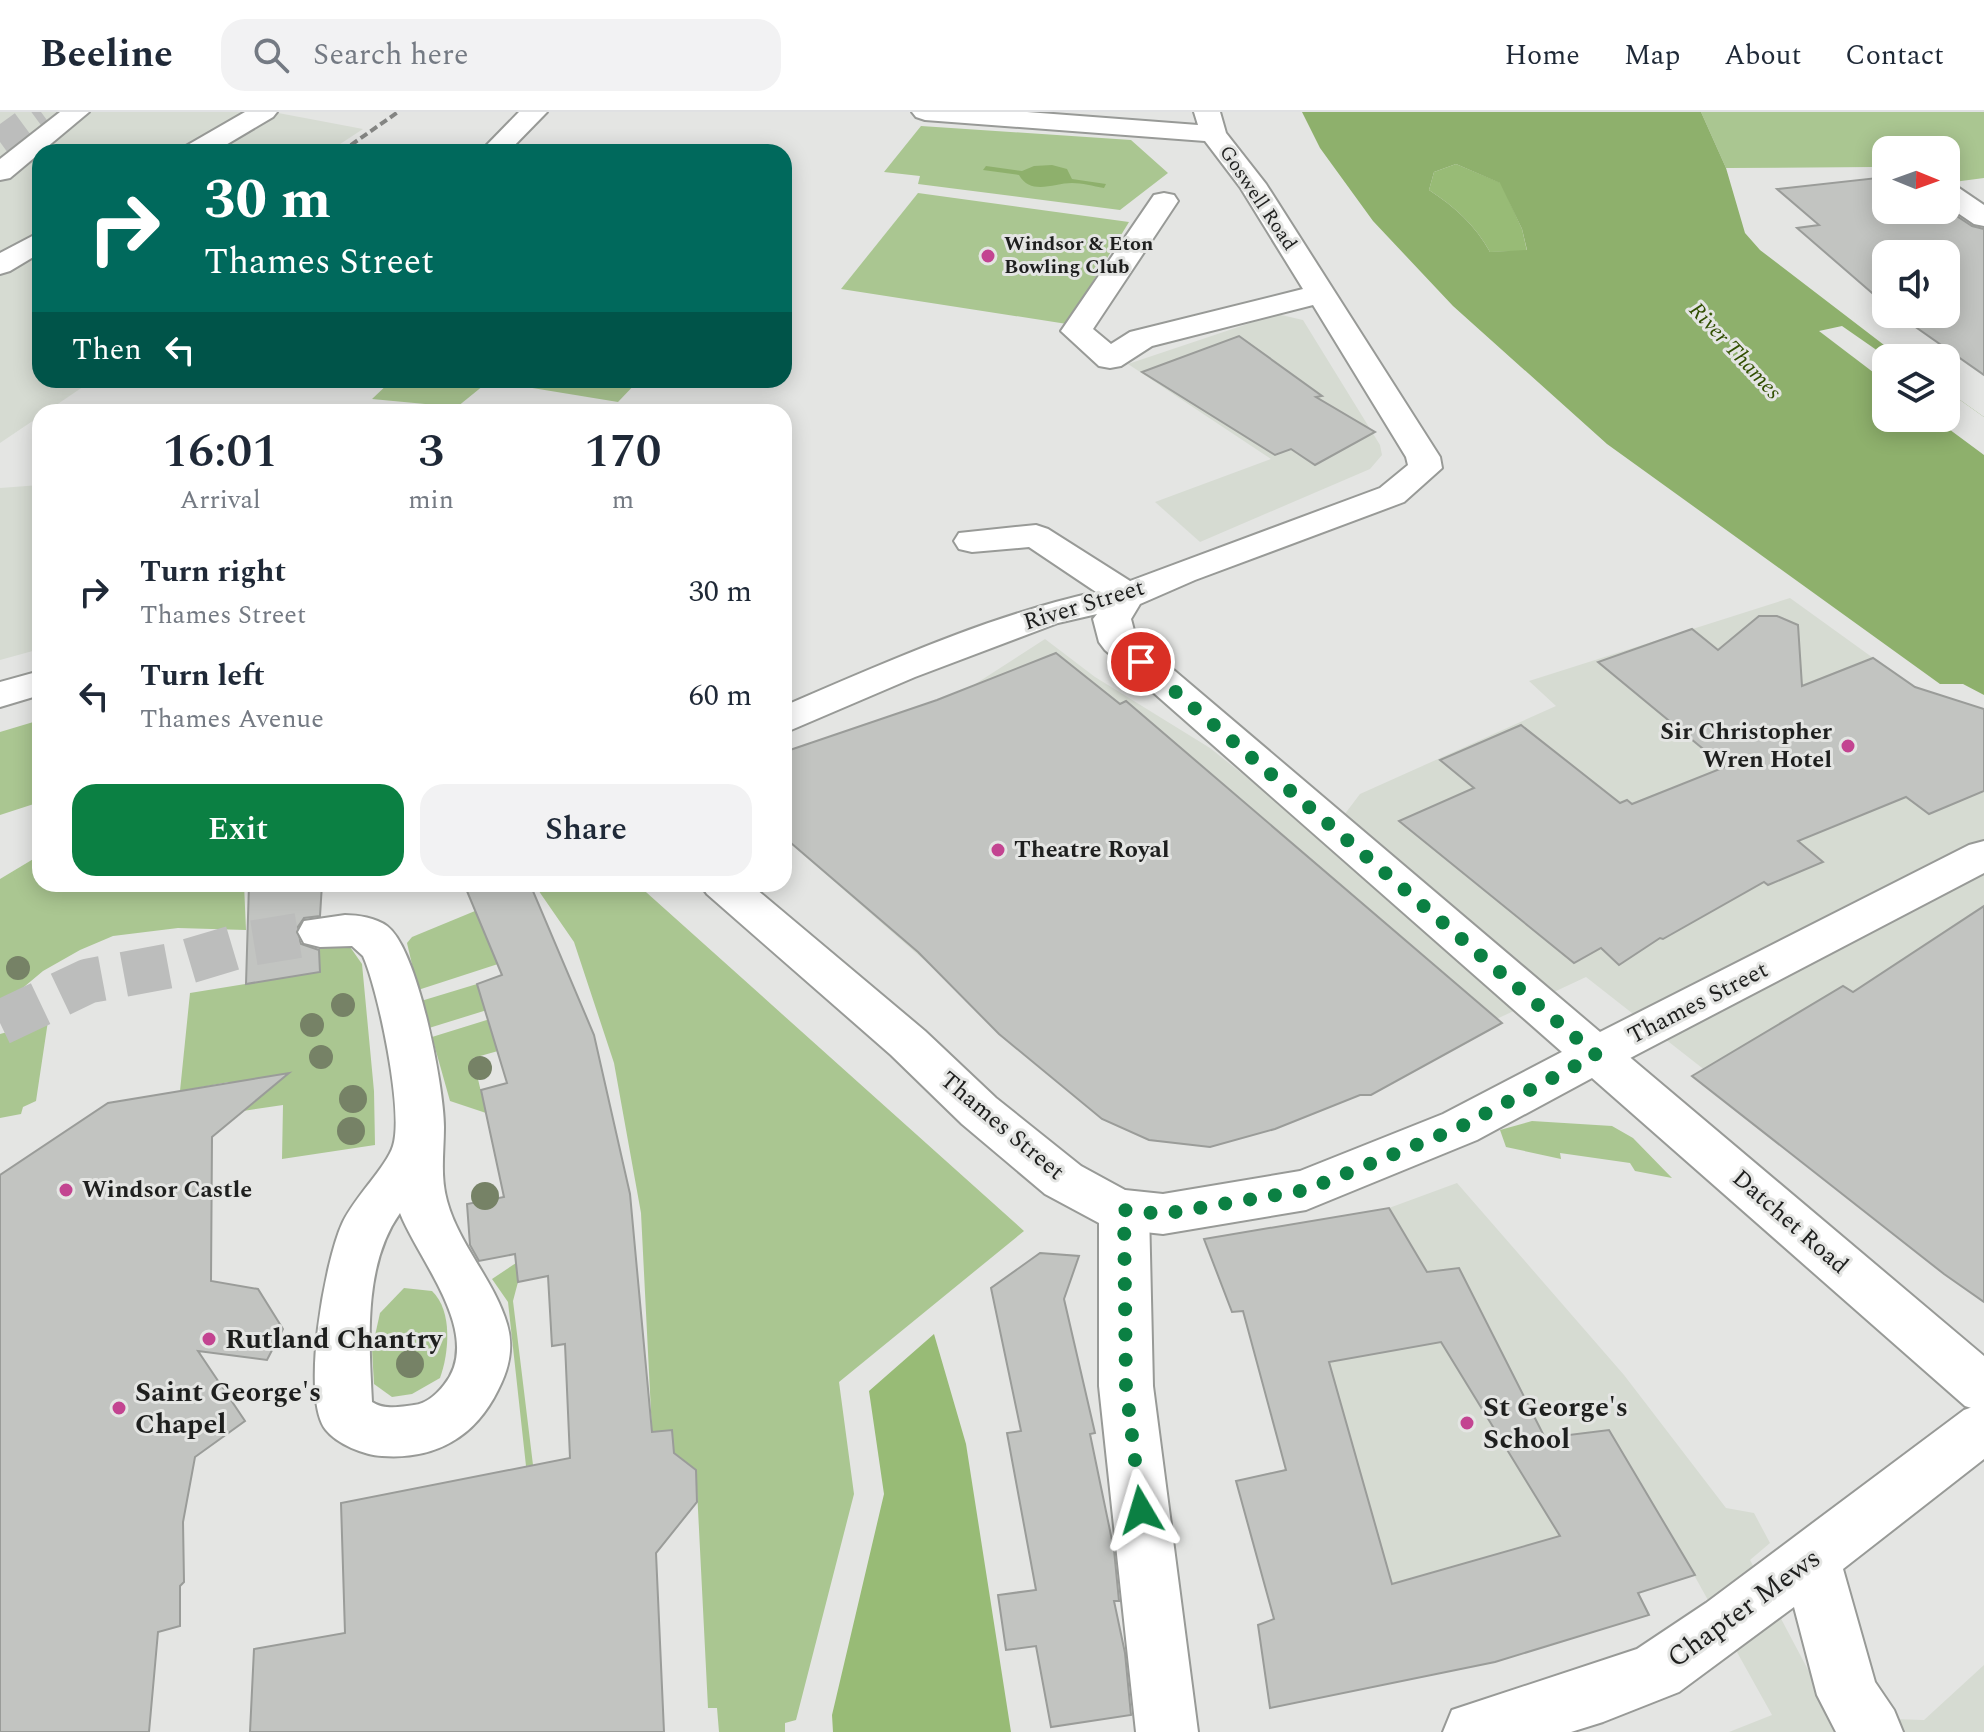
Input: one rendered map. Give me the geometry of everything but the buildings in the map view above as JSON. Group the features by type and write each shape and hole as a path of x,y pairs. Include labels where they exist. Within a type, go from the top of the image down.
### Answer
{"street":[{"path":"48,144 76,112"},
{"path":"209,144 264,112"},
{"path":"501,144 534,112"},
{"name":"Goswell Road","path":"925,112 1210,123 1252,184 1423,457 1425,468"},
{"path":"62,144 78,131 88,132 74,144"},
{"path":"1164,201 1076,331 1110,359 1141,339 1320,294"},
{"path":"1960,202 1984,218"},
{"path":"0,236 32,241"},
{"path":"0,265 32,246"},
{"name":"River Street","path":"792,717 901,669 1047,614 1127,596 1182,572 1392,495 1425,468"},
{"path":"972,541 1036,536 1127,596"},
{"name":"Datchet Road","path":"1127,596 1112,619 1118,642 1984,1389"},
{"path":"0,695 32,685"},
{"name":"Thames Street","path":"731,892 908,1043 979,1111 1063,1180 1124,1210 1163,1214 1306,1190 1460,1127 1984,855"},
{"path":"320,932 361,932 376,937 383,948 390,966 420,1115 417,1186 428,1219 475,1303 484,1343 479,1381 456,1413 420,1429 385,1433 364,1429 345,1413 343,1337 350,1267 369,1220 417,1148"},
{"path":"1124,1210 1126,1386 1167,1732"},
{"name":"Chapter Mews","path":"1474,1732 1603,1692 1657,1671 1984,1427"},
{"path":"1811,1559 1848,1695 1872,1732"}],"shaded area":[{"path":"0,112 273,112 363,129 340,144 32,144 32,388 81,388 58,404 32,404 32,421 0,443"},
{"path":"1701,112 1984,112 1984,178 1960,181 1960,136 1872,136 1872,167 1726,168"},
{"path":"921,126 1131,140 1168,173 1120,210 918,184 920,176 884,172"},
{"path":"1456,164 1501,183 1522,229 1527,251 1490,252 1464,217 1429,190 1434,172"},
{"name":"Windsor & Eton Bowling Club","path":"918,193 1129,222 1067,324 841,289"},
{"path":"1277,314 1303,320 1380,445 1382,455 1370,469 1200,542 1155,502 1271,459 1128,364"},
{"path":"384,388 480,388 461,404 372,399"},
{"path":"532,388 631,388 618,402"},
{"path":"32,486 32,651 0,660 0,488"},
{"path":"1790,598 1912,686 1984,709 1984,1289 1586,977 1405,1062 955,987 792,845 792,750 966,690 1045,639 1095,677 1210,748 1325,840 1360,794 1556,706 1529,681"},
{"path":"32,722 32,805 0,815 0,732"},
{"path":"32,860 32,892 244,892 246,930 178,928 113,936 43,971 0,1007 0,879"},
{"path":"540,892 646,892 1024,1231 839,1382 854,1494 796,1720 785,1723 785,1732 719,1732 717,1708 708,1708 696,1470 680,1458 674,1459 652,1432 641,1213 614,1063 574,942"},
{"path":"475,911 498,964 418,990 407,943 412,937"},
{"path":"319,941 348,944 362,964 374,1091 375,1145 282,1159 283,1105 243,1111 245,1092 229,1082 180,1091 190,993 320,972"},
{"path":"477,984 487,1010 429,1028 421,1001"},
{"path":"490,1019 498,1051 473,1058 486,1113 450,1101 432,1037"},
{"path":"48,1021 36,1101 23,1107 21,1114 0,1118 0,1034"},
{"path":"1532,1121 1612,1126 1633,1138 1672,1178 1635,1171 1630,1163 1560,1153 1561,1159 1506,1147 1500,1130"},
{"name":"St George's School","path":"1457,1183 1624,1375 1726,1508 1754,1513 1770,1543 1750,1560 1833,1717 1924,1720 1984,1665 1984,1732 1729,1732 1772,1715 1694,1575 1638,1593 1649,1615 1495,1662 1270,1708 1258,1625 1284,1615 1269,1599 1236,1481 1286,1469 1243,1312 1232,1312 1204,1239 1389,1208"},
{"path":"516,1263 518,1282 513,1301 533,1465 526,1466 508,1302 492,1279"},
{"path":"404,1288 432,1291 439,1299 446,1321 446,1357 440,1378 412,1394 392,1397 374,1384 372,1349 380,1313"},
{"path":"934,1334 966,1444 1011,1732 833,1732 832,1715 884,1494 869,1391"}],"water":[{"name":"River Thames","path":"1302,112 1701,112 1726,168 1745,233 1760,250 1883,344 1872,344 1872,432 1960,432 1960,400 1984,417 1984,695 1963,684 1940,684 1607,444 1453,306 1373,221 1320,148","holes":["1456,164 1500,183 1522,229 1527,250 1490,252 1464,217 1429,190 1434,172"]},
{"path":"1052,165 1067,169 1072,179 1106,184 1104,188 1072,183 1036,187 1019,175 983,170 986,166 1022,171 1034,166"}],"pier":[{"path":"1842,326 1872,347 1872,371 1819,331"},
{"path":"1960,400 1984,417 1984,455 1953,432 1960,432"}],"tunnel":[{"path":"0,142 41,112"},
{"path":"0,1023 88,981 179,964 246,944 320,932"}],"railway":[{"path":"352,144 398,112"}],"place":[{"name":"Windsor & Eton Bowling Club","path":"988,256"},
{"name":"Sir Christopher Wren Hotel","path":"1848,746"},
{"name":"Theatre Royal","path":"998,850"},
{"name":"Windsor Castle","path":"66,1190"},
{"name":"Rutland Chantry","path":"209,1339"},
{"name":"Saint George's Chapel","path":"119,1408"},
{"name":"St George's School","path":"1467,1423"}],"route":[{"path":"1141,662 1596,1055 1460,1127 1306,1190 1163,1214 1124,1210 1126,1386 1141,1510"}]}
